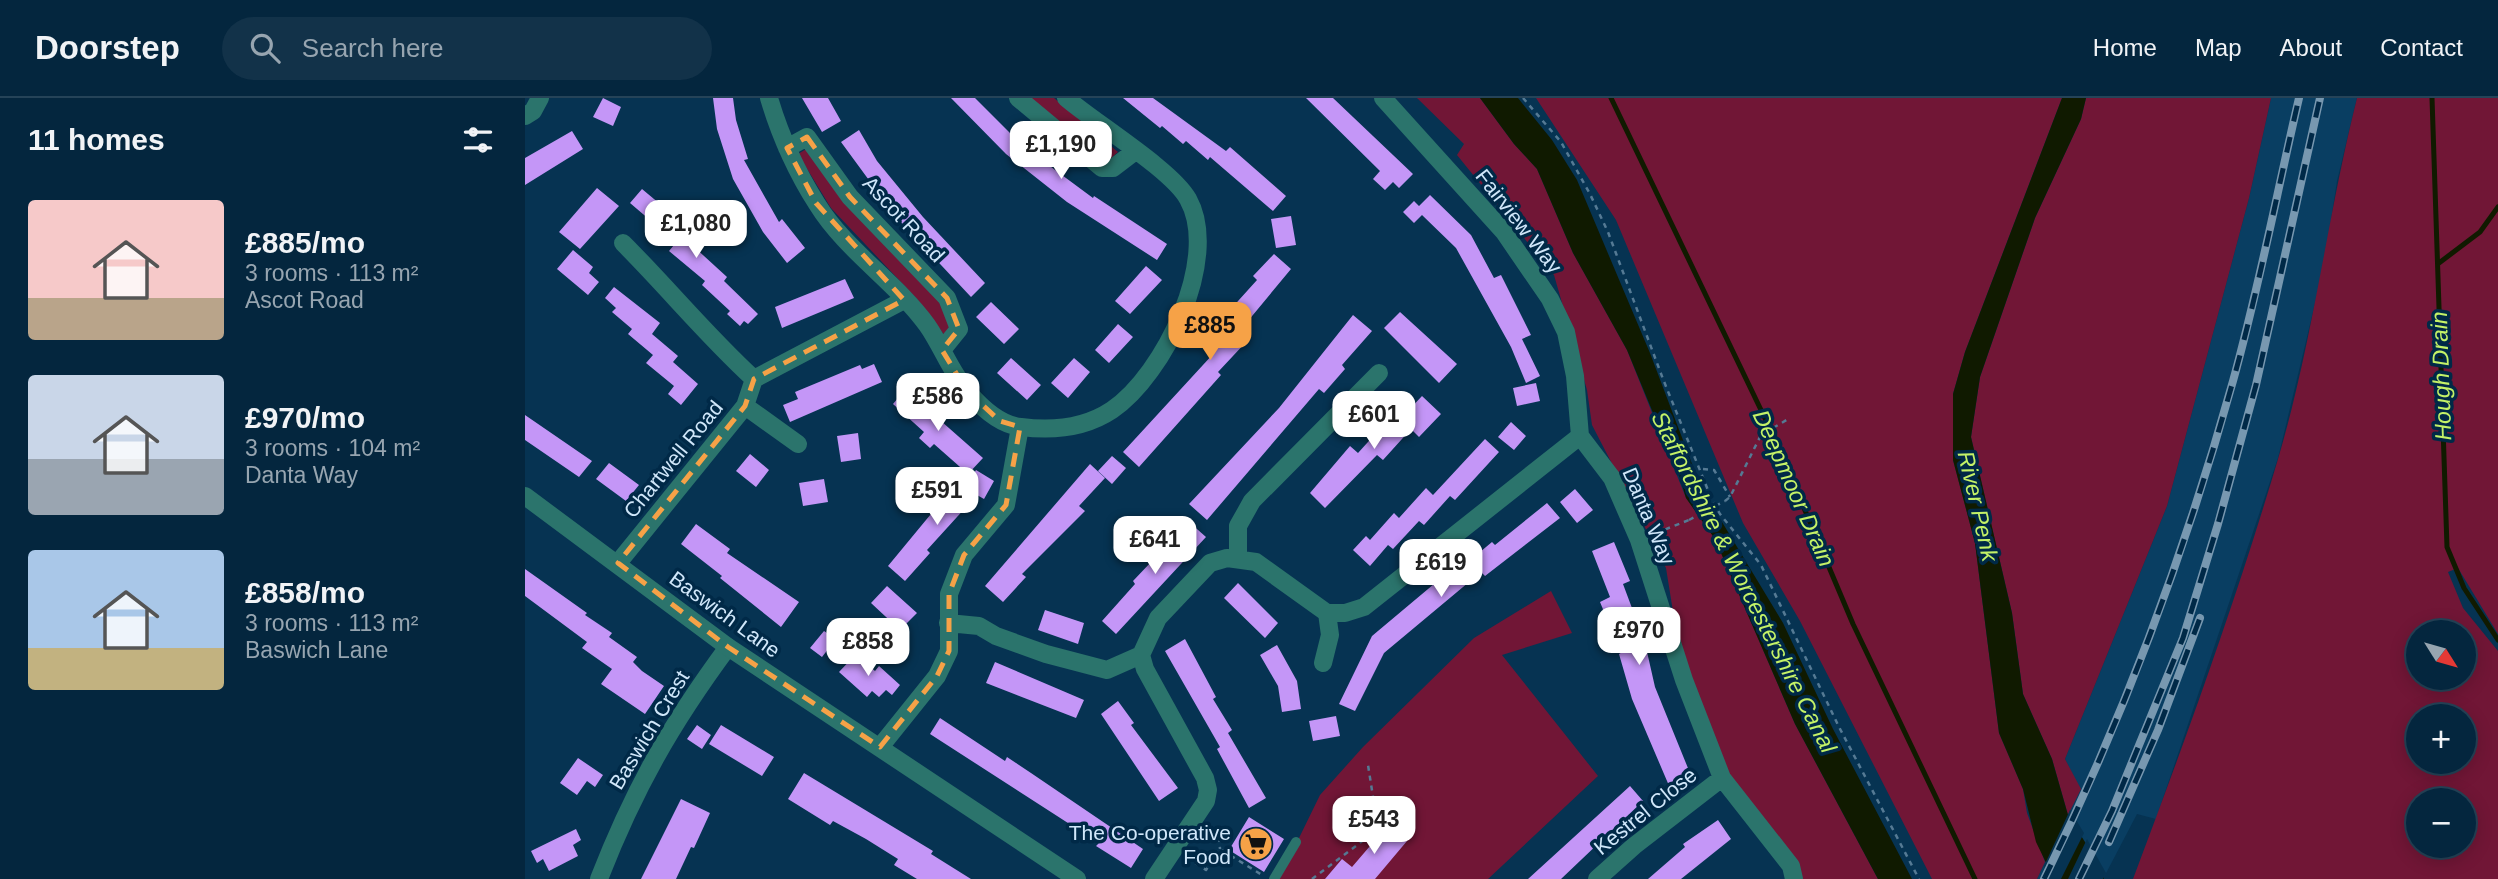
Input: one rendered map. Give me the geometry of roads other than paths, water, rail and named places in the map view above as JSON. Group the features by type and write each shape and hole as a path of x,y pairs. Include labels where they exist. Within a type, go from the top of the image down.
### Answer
{"street":[{"path":"525,116 533,111 540,98"},
{"path":"769,98 787,148 816,203 833,227 927,325 967,391 1000,421 1020,427 1053,429 1083,424 1113,409 1142,380 1165,346 1186,304 1196,269 1199,229 1187,198 1167,176 1066,98"},
{"path":"1018,98 1102,168 1114,168 1134,152"},
{"name":"Fairview Way","path":"1383,98 1504,232 1550,299 1566,332 1580,436"},
{"name":"Ascot Road","path":"787,148 807,137 874,224 947,298 959,329 942,350"},
{"path":"622,243 676,296 707,336 754,379 904,300"},
{"path":"1238,558 1238,526 1252,501 1378,373"},
{"name":"Chartwell Road","path":"618,564 745,406 754,379"},
{"path":"745,406 799,444"},
{"path":"880,747 937,676 949,651 949,594 964,555 1006,505 1020,427"},
{"path":"1154,879 1206,801 1208,790 1205,778 1145,669 1141,655 1158,618 1210,564 1238,558 1257,562 1327,613 1345,614 1364,607 1580,436"},
{"name":"Danta Way","path":"1580,436 1612,478 1640,540 1683,680 1722,778 1791,866 1794,879"},
{"name":"Baswich Lane","path":"525,496 729,646 1077,879"},
{"path":"1323,663 1330,635 1327,613"},
{"path":"948,623 979,626 996,636 1046,654 1107,670 1141,655"},
{"name":"Baswich Crest","path":"599,879 640,782 682,712 729,646"},
{"name":"Kestrel Close","path":"1597,879 1634,846 1722,778"}],"lane":[{"path":"1274,879 1296,842"}],"water":[{"name":"Staffordshire & Worcestershire Canal","path":"1480,98 1518,98 1552,140 1577,180 1650,353 1703,493 1703,501 1722,522 1783,623 1833,729 1912,879 1878,879 1795,724 1715,539 1686,498 1627,350 1573,253 1537,169 1514,144"},
{"name":"River Penk","path":"2062,98 2086,98 2081,119 2035,218 1980,377 1971,437 2012,613 2023,694 2052,759 2068,815 2102,869 2104,879 2054,879 2036,842 2023,789 1999,733 1975,543 1953,460 1953,394 1965,352"}],"waterway":[{"name":"Deepmoor Drain","path":"1611,98 1774,437 1853,624 1975,879"},
{"name":"Hough Drain","path":"2432,98 2447,547 2464,588 2498,640"},
{"path":"2439,263 2480,232 2498,207"}],"railway":[{"path":"2044,879 2126,696 2194,509 2242,346 2299,98"},
{"path":"2079,879 2112,811 2183,638 2256,385 2320,98"},
{"path":"2109,842 2158,730 2200,618"}],"place":[{"name":"The Co-operative Food","path":"1256,844"}]}
